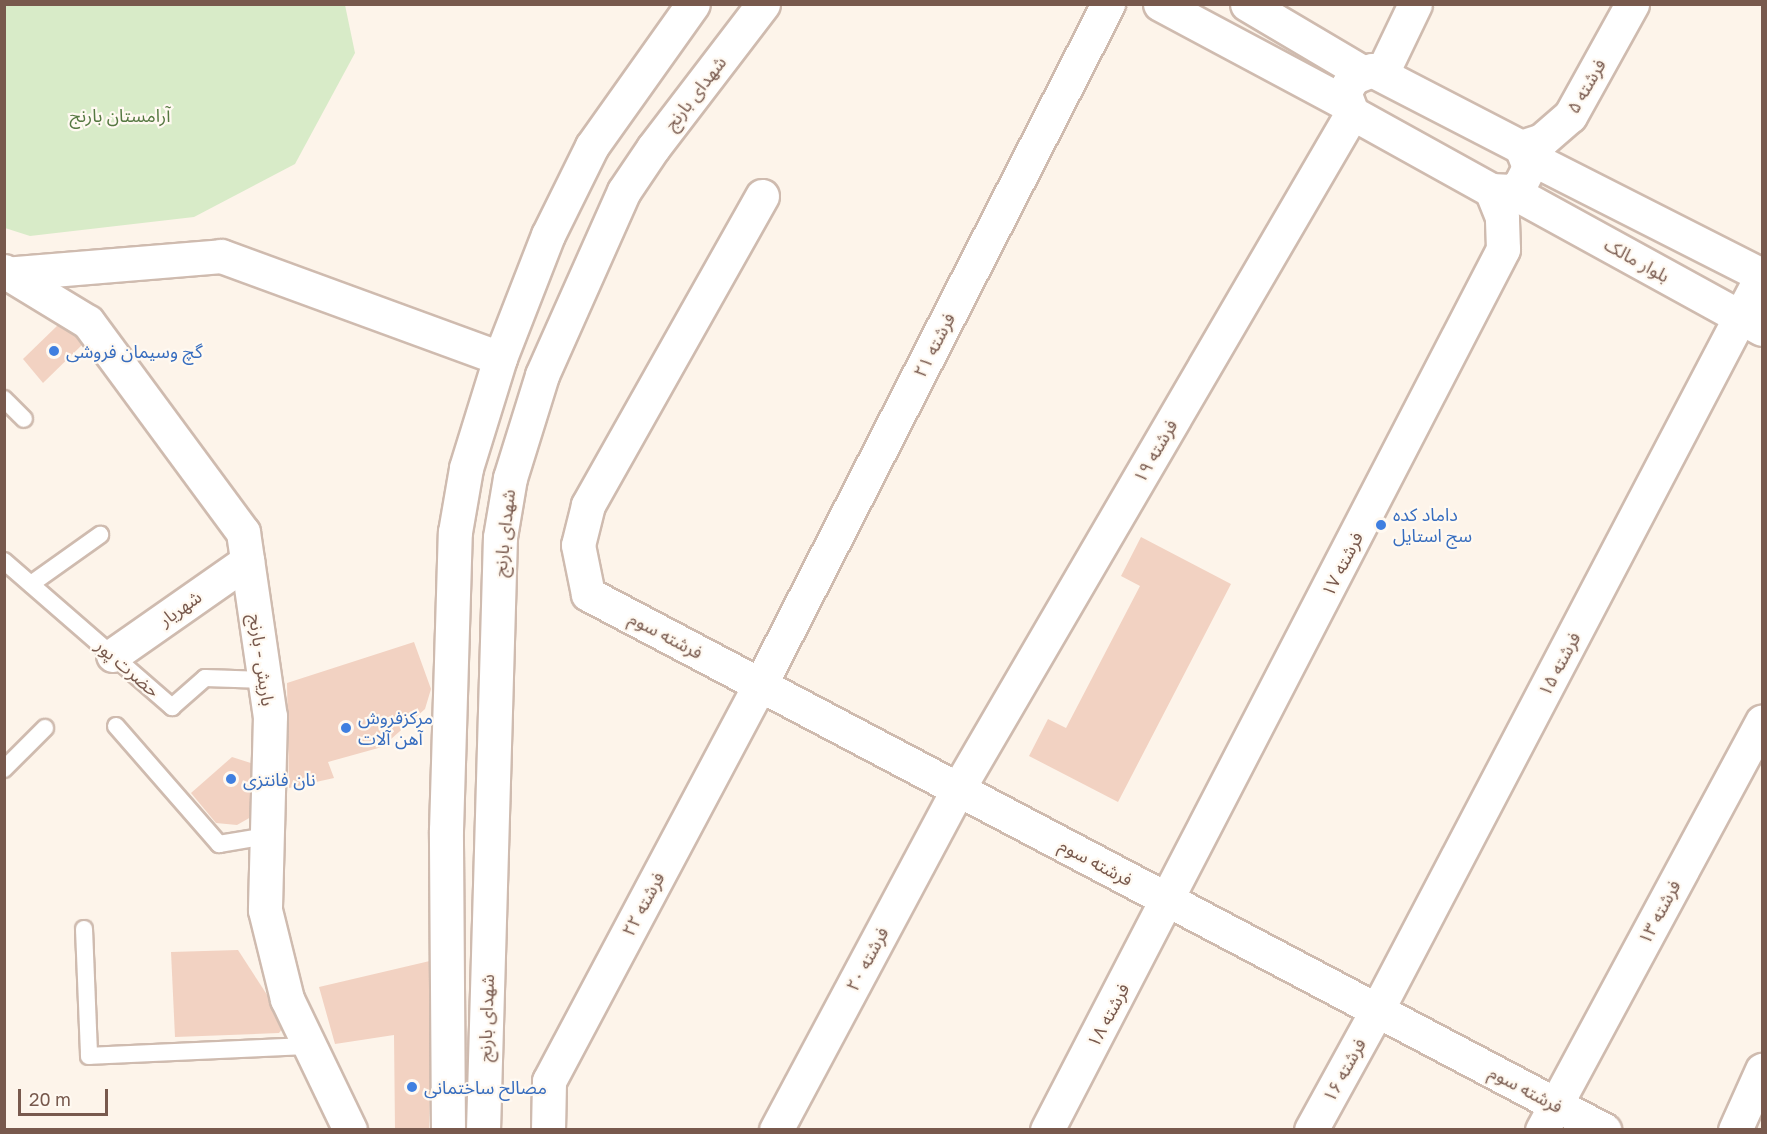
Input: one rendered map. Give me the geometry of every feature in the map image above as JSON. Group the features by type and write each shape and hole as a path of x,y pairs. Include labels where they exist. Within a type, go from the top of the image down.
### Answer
{"street":[{"name":"شهدای بارنج","path":"448,1130 446,831 455,532 466,468 500,358 548,235 592,146 693,4"},
{"name":"شهدای بارنج","path":"483,1130 500,537 510,478 542,375 624,191 652,148 763,4"},
{"name":"۲۱ فرشته","path":"760,685 1108,4"},
{"path":"1160,4 1349,109"},
{"path":"1247,4 1524,152 1762,275"},
{"name":"۱۹ فرشته","path":"958,789 1349,109 1348,85 1372,72 1415,4"},
{"name":"فرشته ۵","path":"1524,152 1570,116 1632,4"},
{"name":"بلوار مالک","path":"1349,109 1751,323"},
{"path":"1501,190 1526,177 1524,152"},
{"name":"۱۷ فرشته","path":"1169,901 1503,249 1501,190"},
{"name":"فرشته سوم","path":"762,196 588,505 578,545 588,594 1377,1010 1548,1117 1604,1130"},
{"path":"5,273 221,256 500,358"},
{"name":"باریش - بارنج","path":"5,273 88,322 243,532 270,716 265,910 287,999 350,1130"},
{"name":"۱۵ فرشته","path":"1377,1010 1751,323 1762,275"},
{"name":"شهریار","path":"113,654 247,561"},
{"name":"۲۲ فرشته","path":"548,1130 549,1081 760,685"},
{"name":"۱۳ فرشته","path":"1548,1117 1762,721"},
{"name":"۲۰ فرشته","path":"776,1130 958,789"},
{"name":"۱۸ فرشته","path":"1047,1130 1169,901"},
{"name":"۱۶ فرشته","path":"1311,1130 1377,1010"},
{"path":"1735,1130 1762,1070"}],"lane":[{"path":"4,399 24,419"},
{"path":"31,584 100,535"},
{"name":"حضرت پور","path":"4,561 172,707 205,678 265,680"},
{"path":"116,726 219,844 267,836"},
{"path":"4,769 45,728"},
{"path":"84,929 89,1056 310,1047"}],"green space":[{"name":"آرامستان بارنج","path":"4,5 345,5 355,53 295,164 194,217 30,236 5,228"}],"building":[{"name":"گچ وسیمان فروشی","path":"59,324 85,342 43,383 23,359"},
{"path":"1141,537 1231,584 1118,802 1029,756 1048,719 1066,728 1140,586 1121,576"},
{"name":"مرکزفروش آهن آلات","path":"414,642 431,689 425,709 382,747 328,762 334,778 289,788 287,683"},
{"name":"نان فانتزی","path":"232,757 257,765 251,817 237,825 216,823 191,793"},
{"path":"238,950 286,1024 279,1033 175,1037 171,952"},
{"name":"مصالح ساختمانی","path":"434,960 429,1130 395,1130 394,1035 335,1044 319,987"}],"place":[{"name":"گچ وسیمان فروشی","path":"54,351"},
{"name":"داماد کده سج استایل","path":"1381,525"},
{"name":"مرکزفروش آهن آلات","path":"346,728"},
{"name":"نان فانتزی","path":"231,779"},
{"name":"مصالح ساختمانی","path":"412,1087"}]}
